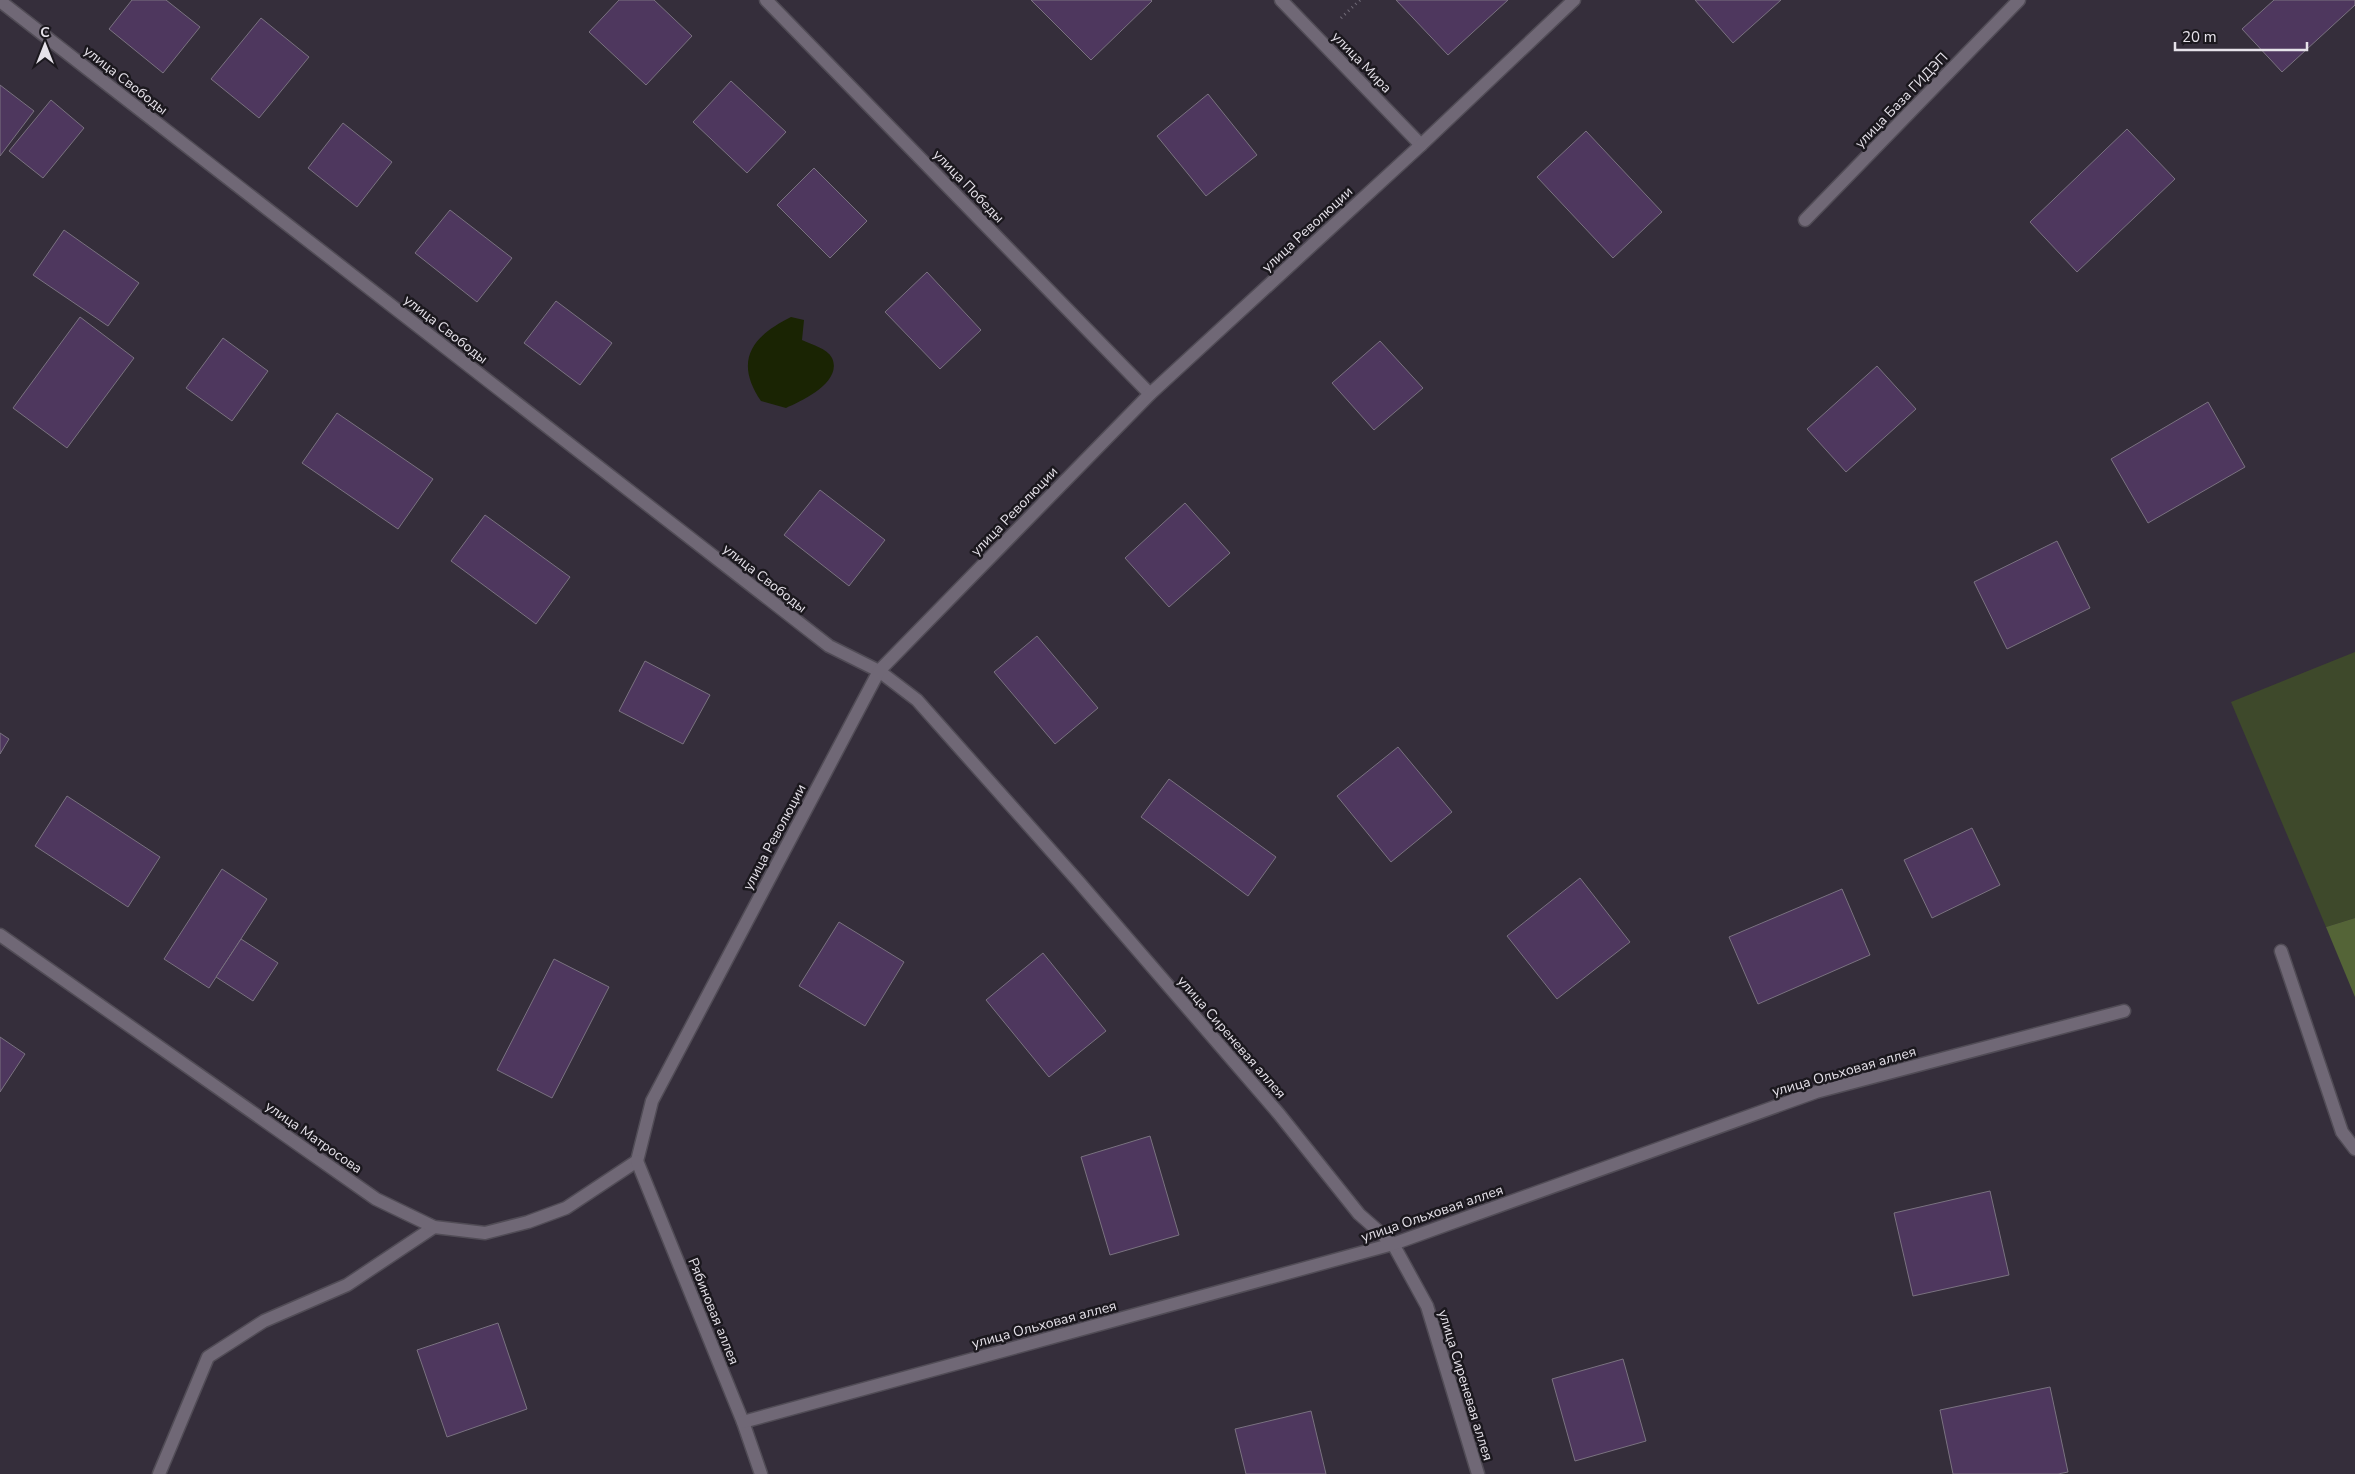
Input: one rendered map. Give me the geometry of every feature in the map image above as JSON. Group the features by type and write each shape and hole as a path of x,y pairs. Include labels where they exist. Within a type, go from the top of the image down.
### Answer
{"street":[{"name":"улица Победы","path":"766,0 1150,394"},
{"name":"улица Мира","path":"1281,0 1421,145"},
{"name":"улица Революции","path":"637,1161 652,1101 879,670 1150,394 1421,145 1574,0"},
{"name":"улица База ГИДЭП","path":"1804,220 2019,0"},
{"name":"улица Свободы","path":"0,1 829,646 879,670"},
{"name":"улица Сиреневая аллея","path":"879,670 924,707 1078,881 1240,1069 1359,1214 1393,1244 1427,1306 1478,1474"},
{"name":"улица Матросова","path":"0,935 376,1198 434,1227 485,1233 528,1222 566,1208 637,1161"},
{"path":"2281,951 2342,1132 2355,1149"},
{"name":"улица Ольховая аллея","path":"743,1422 1393,1244 1816,1092 2124,1011"},
{"name":"Рябиновая аллея","path":"637,1161 743,1422 761,1474"},
{"path":"159,1474 208,1357 264,1321 347,1285 434,1227"}],"shaded area":[{"path":"791,317 804,320 802,340 827,352 832,358 834,367 832,375 819,389 786,408 761,401 753,387 748,362 757,342 766,333"},
{"path":"2355,652 2355,918 2326,927 2231,702"},
{"path":"2355,918 2355,997 2326,927"}],"building":[{"path":"132,0 166,0 200,27 163,73 109,29"},
{"path":"619,0 654,0 692,36 646,85 589,32"},
{"path":"1031,0 1151,0 1152,1 1091,60"},
{"path":"1396,0 1508,0 1448,55"},
{"path":"1695,0 1781,0 1733,43"},
{"path":"2274,0 2355,0 2355,5 2282,72 2242,29"},
{"path":"261,18 309,57 259,118 211,79"},
{"path":"731,81 786,132 747,173 693,122"},
{"path":"0,85 34,111 0,156"},
{"path":"1208,94 1257,155 1206,196 1157,136"},
{"path":"51,100 84,128 43,178 9,151"},
{"path":"343,123 392,162 357,207 308,168"},
{"path":"2127,129 2175,179 2077,272 2030,222"},
{"path":"1586,131 1662,212 1613,258 1537,177"},
{"path":"814,168 867,221 830,258 777,205"},
{"path":"450,210 512,258 477,302 415,253"},
{"path":"64,230 139,283 108,326 33,275"},
{"path":"927,272 981,330 940,369 885,312"},
{"path":"556,301 612,343 580,385 524,343"},
{"path":"80,317 134,358 67,448 13,408"},
{"path":"223,338 268,371 232,421 186,388"},
{"path":"1380,341 1423,388 1374,430 1332,383"},
{"path":"1877,366 1916,409 1846,472 1807,429"},
{"path":"2208,402 2245,467 2148,523 2111,459"},
{"path":"337,413 433,479 398,529 302,463"},
{"path":"820,490 885,540 849,586 784,535"},
{"path":"1185,503 1230,553 1169,607 1125,558"},
{"path":"485,515 570,577 536,624 451,561"},
{"path":"2057,541 2090,608 2007,649 1974,582"},
{"path":"1037,636 1098,708 1055,744 994,672"},
{"path":"645,661 710,695 683,744 619,711"},
{"path":"0,733 9,739 0,754"},
{"path":"1398,747 1452,812 1391,862 1337,796"},
{"path":"1169,779 1276,857 1248,896 1141,817"},
{"path":"67,796 160,857 128,907 35,846"},
{"path":"1972,828 2000,885 1932,918 1904,860"},
{"path":"222,869 267,899 209,988 164,959"},
{"path":"1580,878 1630,942 1557,999 1507,936"},
{"path":"1842,889 1870,955 1758,1004 1729,937"},
{"path":"839,922 904,962 865,1026 799,986"},
{"path":"241,939 278,963 253,1001 216,977"},
{"path":"1043,953 1106,1031 1049,1077 986,1000"},
{"path":"554,959 609,987 552,1098 497,1070"},
{"path":"0,1037 25,1054 0,1092"},
{"path":"1150,1136 1179,1235 1110,1255 1081,1157"},
{"path":"1990,1191 2009,1275 1913,1296 1894,1213"},
{"path":"498,1323 527,1409 447,1437 417,1350"},
{"path":"1623,1359 1646,1441 1575,1461 1552,1379"},
{"path":"2050,1387 2068,1472 2058,1474 1953,1474 1940,1410"},
{"path":"1311,1411 1326,1474 1246,1474 1235,1429"}]}
